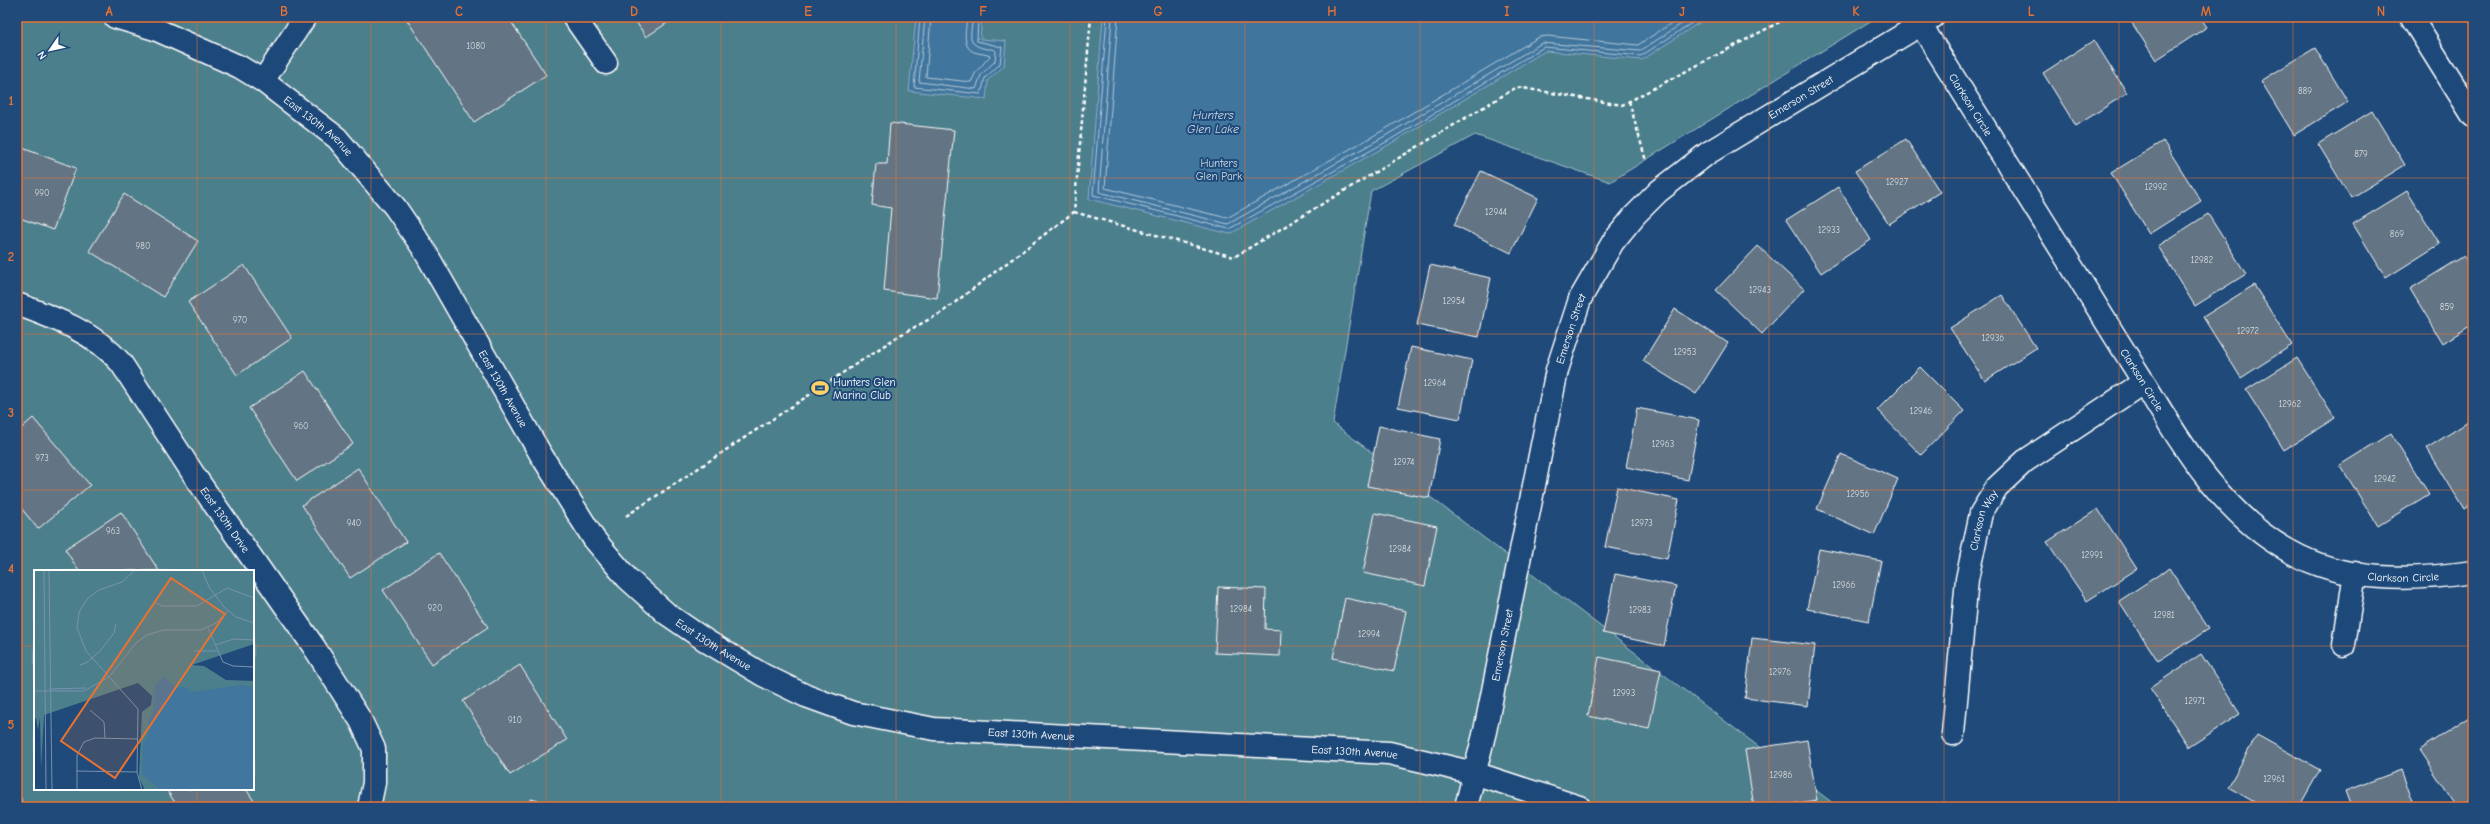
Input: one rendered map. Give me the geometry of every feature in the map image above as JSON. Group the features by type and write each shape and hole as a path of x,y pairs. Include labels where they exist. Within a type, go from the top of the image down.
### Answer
{"street":[{"name":"East 130th Avenue","path":"115,17 155,29 240,67 262,81 337,138 395,207 432,261 540,453 594,539 627,578 667,614 708,642 763,675 806,696 853,713 934,729 1389,753 1474,773 1579,807"},
{"path":"262,81 306,17"},
{"path":"574,17 606,63"},
{"path":"2411,17 2473,116"},
{"name":"Emerson Street","path":"1466,807 1485,731 1557,370 1580,299 1613,242 1635,215 1659,191 1708,153 1927,21"},
{"name":"Clarkson Circle","path":"1927,21 2167,420 2214,489 2242,517 2288,551 2313,563 2355,573 2395,579 2432,578 2473,572"},
{"name":"East 130th Drive","path":"17,304 59,319 86,334 111,351 121,363 196,478 314,647 361,721 374,749 374,783 369,807"},
{"name":"Clarkson Way","path":"1953,734 1966,579 1981,513 1997,487 2025,461 2144,382"},
{"path":"2344,644 2355,573"}],"path":[{"path":"626,516 900,335 941,313 1074,212 1091,17"},
{"path":"1074,212 1234,257 1517,87 1622,105 1789,17"},
{"path":"1629,101 1642,151 1659,191"}],"green space":[{"name":"Hunters Glen Park","path":"17,17 1877,17 1610,182 1475,135 1371,191 1333,423 1838,807 17,807"}],"water":[{"path":"916,17 982,17 980,39 1006,41 1004,66 988,80 986,99 909,91"},
{"name":"Hunters Glen Lake","path":"1103,17 1708,17 1642,60 1545,51 1390,144 1230,234 1089,199"}],"building":[{"path":"405,17 508,17 546,75 474,122"},
{"path":"633,17 676,17 646,37"},
{"path":"2128,17 2200,17 2207,27 2156,60"},
{"path":"2094,40 2127,93 2076,126 2043,73"},
{"path":"2315,48 2348,102 2294,135 2261,81"},
{"path":"2372,111 2405,165 2351,198 2318,144"},
{"path":"890,123 954,130 937,298 884,291 891,208 872,205 876,164 887,164"},
{"path":"1906,139 1940,192 1889,224 1855,171"},
{"path":"2163,141 2201,201 2149,234 2111,173"},
{"path":"17,146 76,168 53,230 17,217"},
{"path":"1481,171 1538,198 1511,253 1454,225"},
{"path":"1838,187 1871,240 1821,273 1786,220"},
{"path":"2407,191 2440,244 2386,278 2353,224"},
{"path":"124,194 198,241 163,297 89,251"},
{"path":"2208,214 2246,274 2195,306 2158,246"},
{"path":"1758,246 1804,289 1762,334 1716,290"},
{"path":"2464,256 2473,271 2473,324 2443,343 2410,289"},
{"path":"244,265 292,338 237,375 188,302"},
{"path":"1430,265 1491,278 1479,337 1417,325"},
{"path":"2254,285 2292,345 2241,378 2203,317"},
{"path":"2002,295 2036,348 1985,381 1950,328"},
{"path":"1675,309 1728,343 1696,394 1643,361"},
{"path":"1411,347 1472,360 1460,419 1398,407"},
{"path":"2297,358 2335,418 2284,450 2246,390"},
{"path":"1920,367 1964,411 1921,455 1877,410"},
{"path":"305,371 353,444 297,481 249,408"},
{"path":"1637,408 1699,420 1688,480 1626,467"},
{"path":"33,418 90,485 38,529 17,503 17,432"},
{"path":"2473,419 2473,503 2464,509 2427,448"},
{"path":"1379,426 1440,439 1429,498 1367,486"},
{"path":"2391,433 2429,494 2378,526 2340,465"},
{"path":"1841,454 1898,479 1874,535 1817,509"},
{"path":"358,468 406,542 350,578 302,505"},
{"path":"1617,487 1679,500 1667,559 1605,547"},
{"path":"2098,509 2137,569 2087,601 2047,542"},
{"path":"121,512 158,570 78,570 65,549"},
{"path":"1375,513 1437,526 1425,586 1363,573"},
{"path":"1819,549 1881,561 1869,621 1807,609"},
{"path":"439,553 488,627 432,664 383,590"},
{"path":"2169,568 2209,629 2158,661 2119,601"},
{"path":"1615,574 1676,586 1664,646 1603,633"},
{"path":"1218,587 1266,589 1265,629 1281,630 1280,656 1215,653"},
{"path":"1345,598 1406,611 1394,671 1333,658"},
{"path":"1752,638 1815,645 1808,706 1745,698"},
{"path":"2201,654 2240,714 2189,747 2150,688"},
{"path":"1599,657 1661,670 1649,729 1588,716"},
{"path":"520,665 567,740 510,775 463,701"},
{"path":"2469,717 2473,723 2473,800 2463,807 2457,807 2419,750"},
{"path":"2257,735 2320,770 2299,807 2263,807 2228,787"},
{"path":"1807,740 1817,800 1773,807 1754,807 1745,750"},
{"path":"2401,770 2415,807 2351,807 2345,791"},
{"path":"17,782 23,807 17,807"},
{"path":"167,790 247,790 254,801 245,807 178,807"},
{"path":"531,799 562,807 529,807"}],"place":[{"name":"Hunters Glen Marina Club","path":"820,388"}]}
